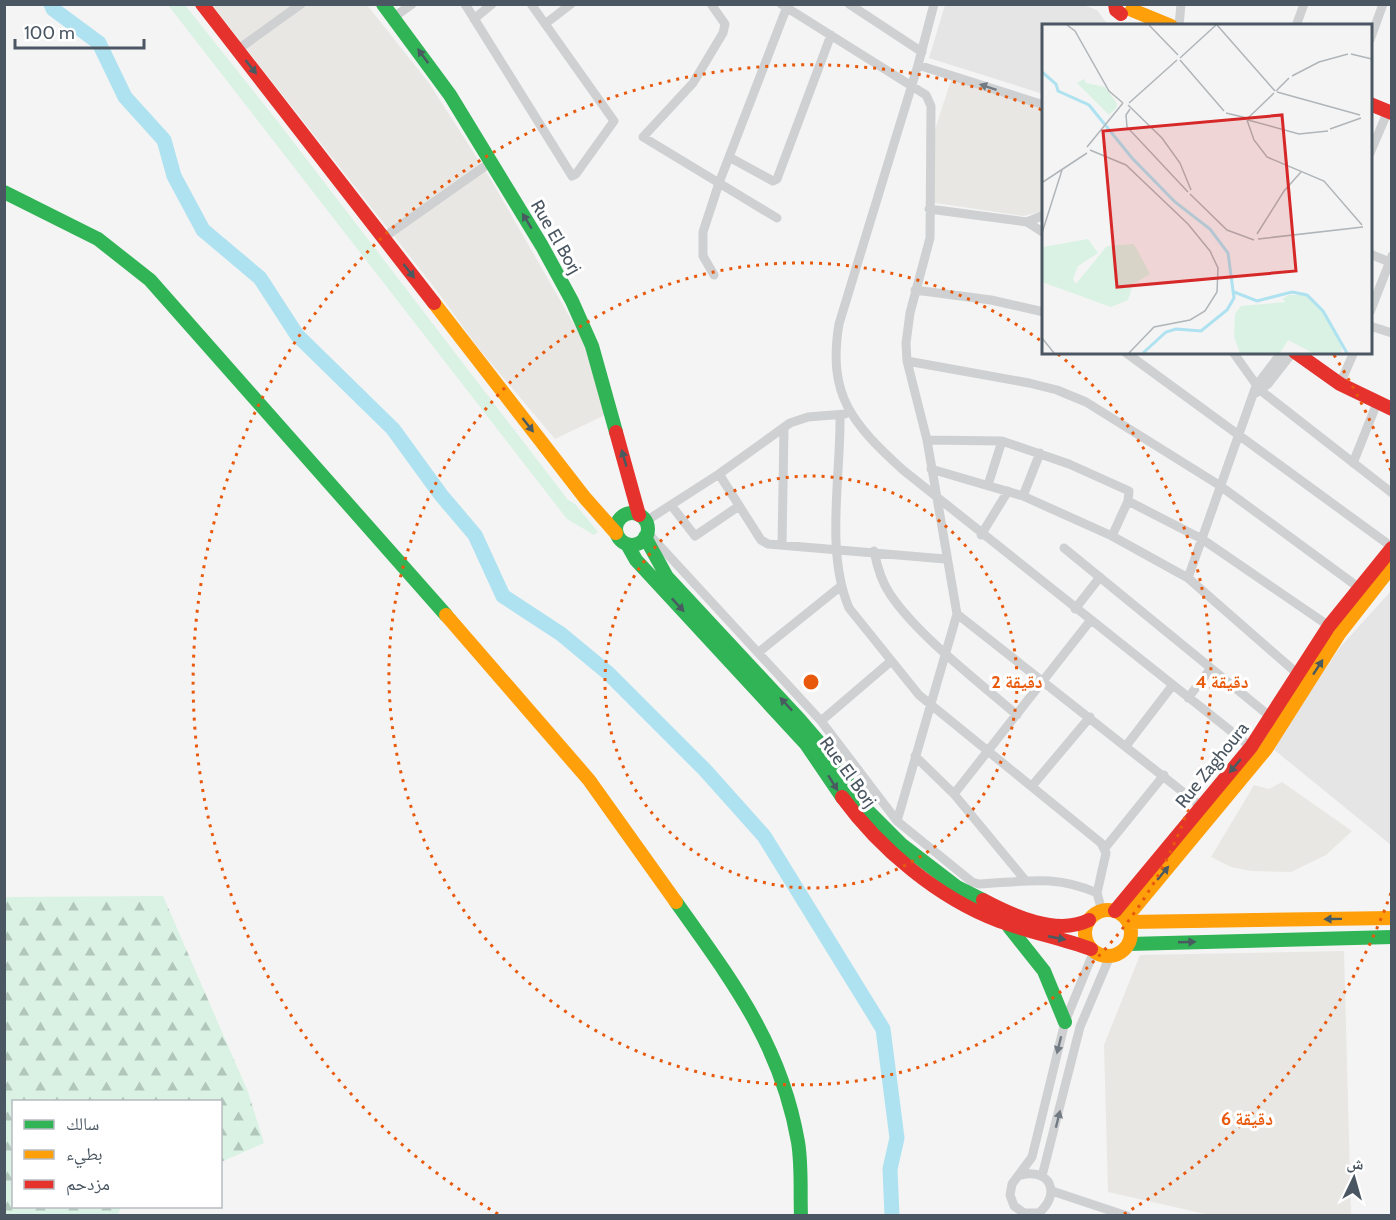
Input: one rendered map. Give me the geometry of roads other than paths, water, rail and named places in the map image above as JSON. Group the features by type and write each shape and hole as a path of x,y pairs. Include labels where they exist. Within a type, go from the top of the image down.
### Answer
{"main road":[{"path":"202,4 585,498 616,533 627,544 638,544 644,526 624,514 617,523 616,533"},
{"name":"Rue El Borj","path":"383,4 450,95 554,268 592,346 644,526 667,577 800,720 824,748 867,810 901,844 957,887 1001,910 1022,918 1067,927 1075,927 1089,920"},
{"path":"1121,11 1164,24"},
{"path":"1372,104 1390,112"},
{"path":"4,192 98,239 150,280 589,780 732,980 763,1031 785,1086 793,1115 801,1174 801,1215"},
{"path":"1298,354 1340,384 1392,409"},
{"name":"Rue El Borj","path":"627,544 636,560 812,751 844,799 880,841 948,894 1008,926 1065,939 1092,950"},
{"name":"Rue Zaghoura","path":"1118,915 1251,747 1272,718 1329,626 1392,547"},
{"name":"Rue Zaghoura","path":"1118,915 1266,749 1339,634 1392,566"},
{"path":"1118,915 1132,933 1129,944 1121,952 1110,956 1092,950 1085,935 1089,920 1118,915 1392,918"},
{"path":"1358,919 1359,937"},
{"path":"1008,926 1044,969 1065,1022"},
{"path":"1129,944 1392,937"}],"street":[{"path":"237,50 301,4"},
{"path":"394,17 412,4"},
{"path":"465,4 572,176 614,121 531,4"},
{"path":"474,19 492,4"},
{"path":"545,24 571,4"},
{"path":"711,4 725,24 723,33 693,83 643,137 777,218"},
{"path":"849,4 922,52"},
{"path":"934,4 922,52 839,324 835,368 845,414 836,549 841,586 849,608 890,662 929,704 1097,838 1105,848"},
{"path":"1179,24 1181,4"},
{"path":"1297,24 1304,4"},
{"path":"1372,37 1383,4"},
{"path":"714,275 703,256 701,244 719,183 785,6 926,95 931,106 929,247 915,290 907,327 907,361 927,440 945,559 957,614 929,704 897,821"},
{"path":"729,157 773,181 777,179 831,35"},
{"path":"918,65 1042,104"},
{"path":"1372,151 1390,112"},
{"path":"383,238 491,162"},
{"path":"929,209 1027,222 1042,232"},
{"path":"1027,222 1042,216"},
{"path":"1372,254 1391,260 1372,309"},
{"path":"915,290 1003,302 1042,312"},
{"path":"1372,326 1392,333"},
{"path":"1128,354 1392,547"},
{"path":"1234,354 1257,390 1392,493"},
{"path":"1188,578 1239,433 1257,390 1281,354"},
{"path":"1257,390 1268,384 1296,354"},
{"path":"1340,384 1353,354"},
{"path":"907,361 1057,390 1086,402 1220,485 1358,587"},
{"path":"1353,463 1377,403"},
{"path":"845,414 799,419 671,505 644,526 821,721 897,821 972,882 986,884 1025,880 1062,881 1097,893 1118,915"},
{"path":"845,414 885,454 981,535 1251,747"},
{"path":"782,545 784,428"},
{"path":"927,440 1002,441 1040,453 1129,491 1128,501 1112,536"},
{"path":"988,485 1002,441"},
{"path":"1023,496 1040,453"},
{"path":"931,469 1023,496 1112,536 1188,578 1299,675"},
{"path":"719,474 761,540 782,545 874,551 945,559"},
{"path":"981,535 1008,491"},
{"path":"1128,501 1202,539 1329,626"},
{"path":"671,505 695,536 739,506"},
{"path":"1064,548 1272,718"},
{"path":"874,551 879,573 890,595 945,652 1017,715"},
{"path":"1075,609 1100,577"},
{"path":"759,652 841,586"},
{"path":"957,614 1202,807"},
{"path":"954,794 1090,621"},
{"path":"821,721 890,662"},
{"path":"1188,698 1211,668"},
{"path":"1126,746 1172,686"},
{"path":"1032,786 1090,717"},
{"path":"915,756 954,794 1025,880"},
{"path":"1097,893 1104,871 1105,848 1164,775"},
{"path":"1021,1175 1031,1173 1042,1176 1049,1182 1052,1191 1049,1204 1043,1214 1024,1214 1014,1206 1010,1195 1012,1184 1021,1175 1032,1156 1065,1022 1092,950"},
{"path":"1042,1176 1080,1027 1110,956"},
{"path":"1052,1191 1127,1215"}],"waterway":[{"path":"51,4 53,9 99,43 125,97 164,140 174,176 203,230 260,278 297,335 393,429 441,495 475,535 503,596 561,634 608,673 705,770 764,836 883,1029 897,1138 890,1169 892,1216"}]}
